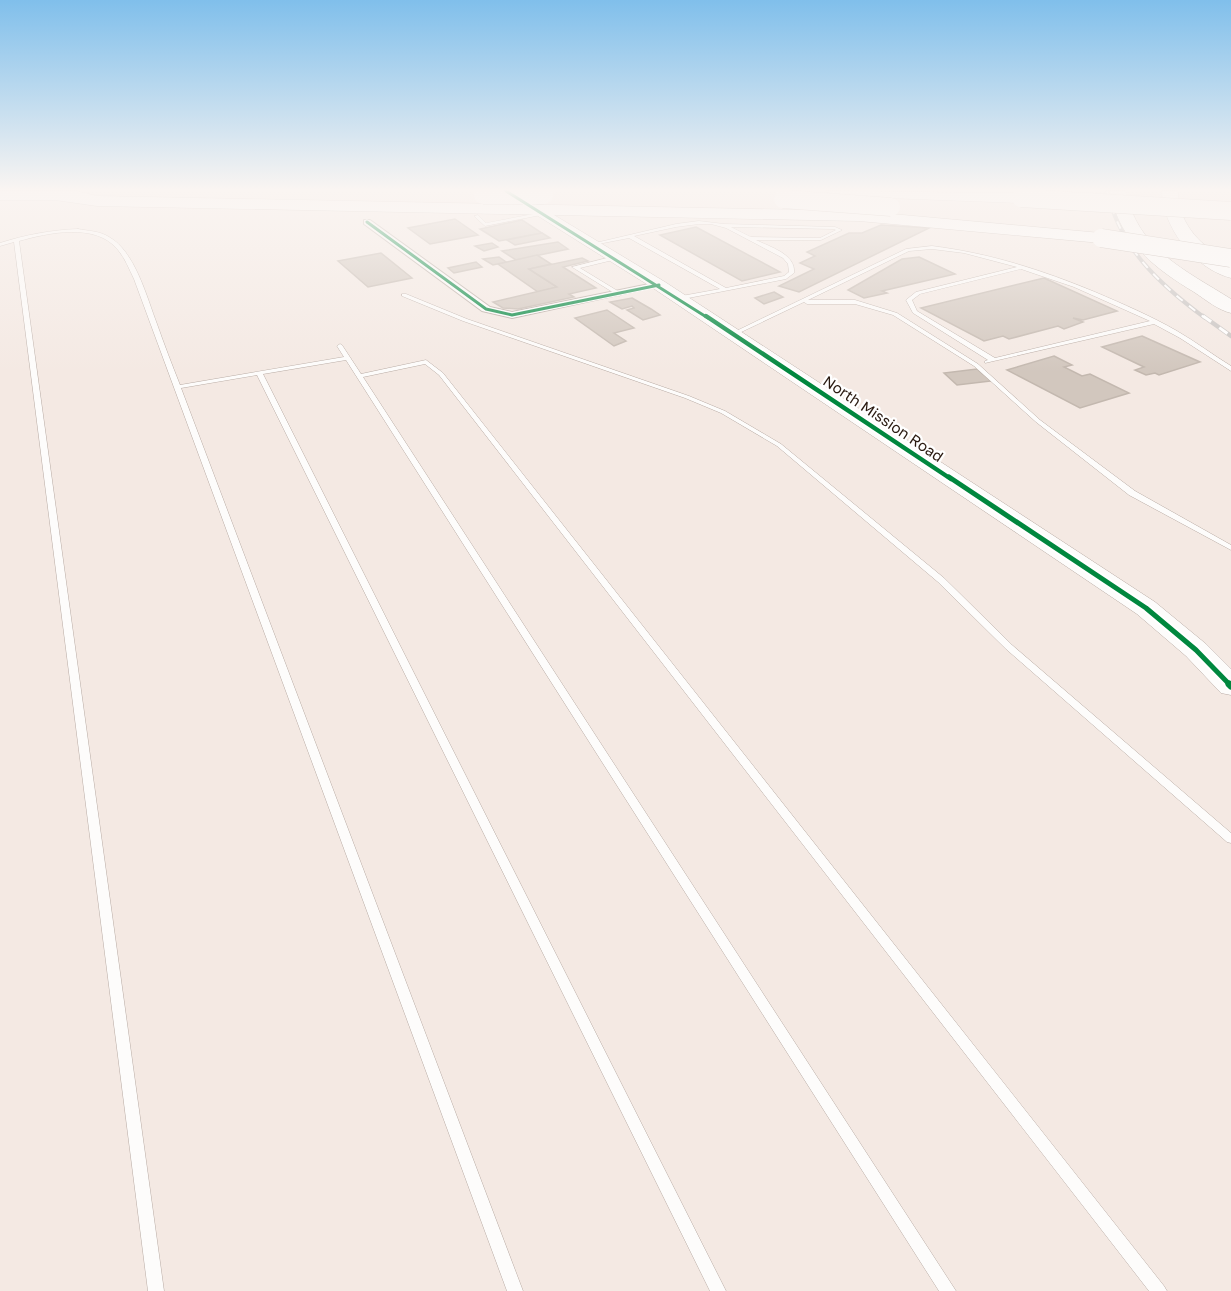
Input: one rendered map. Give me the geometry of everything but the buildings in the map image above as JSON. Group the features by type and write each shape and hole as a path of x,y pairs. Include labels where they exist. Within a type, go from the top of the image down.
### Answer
{"highway":[{"path":"1154,251 1182,274 1231,307"},
{"path":"1175,251 1231,291"},
{"path":"1187,251 1231,258"},
{"path":"1200,251 1231,272"}],"main road":[{"name":"North Mission Road","path":"604,251 733,334 1146,608 1196,650 1231,687"}],"street":[{"path":"407,251 486,309 499,314 530,313 658,285"}],"lane":[{"path":"18,251 156,1291"},
{"path":"121,251 137,279 178,387 515,1291"},
{"path":"657,251 725,290"},
{"path":"678,298 786,277 792,272 788,260 772,251"},
{"path":"733,334 910,251"},
{"path":"961,251 1021,267 1090,292 1154,322 1231,369"},
{"path":"615,258 575,267 619,294"},
{"path":"993,360 915,312 909,300 918,293 1021,267"},
{"path":"404,295 465,320 723,412 779,445 941,580 1010,647 1231,839"},
{"path":"796,304 839,300 884,309 976,365 1038,421 1132,493 1231,548"},
{"path":"976,365 1154,322"},
{"path":"340,346 948,1291"},
{"path":"178,387 347,358"},
{"path":"359,376 426,362 441,374 1159,1291"},
{"path":"258,373 718,1291"}],"railway":[{"path":"1135,251 1157,278 1205,318"},
{"path":"1203,316 1231,336"}],"cycle path":[{"path":"407,251 486,309 512,315 659,285"},
{"path":"604,251 659,285 1146,608 1196,650 1231,686"}]}
